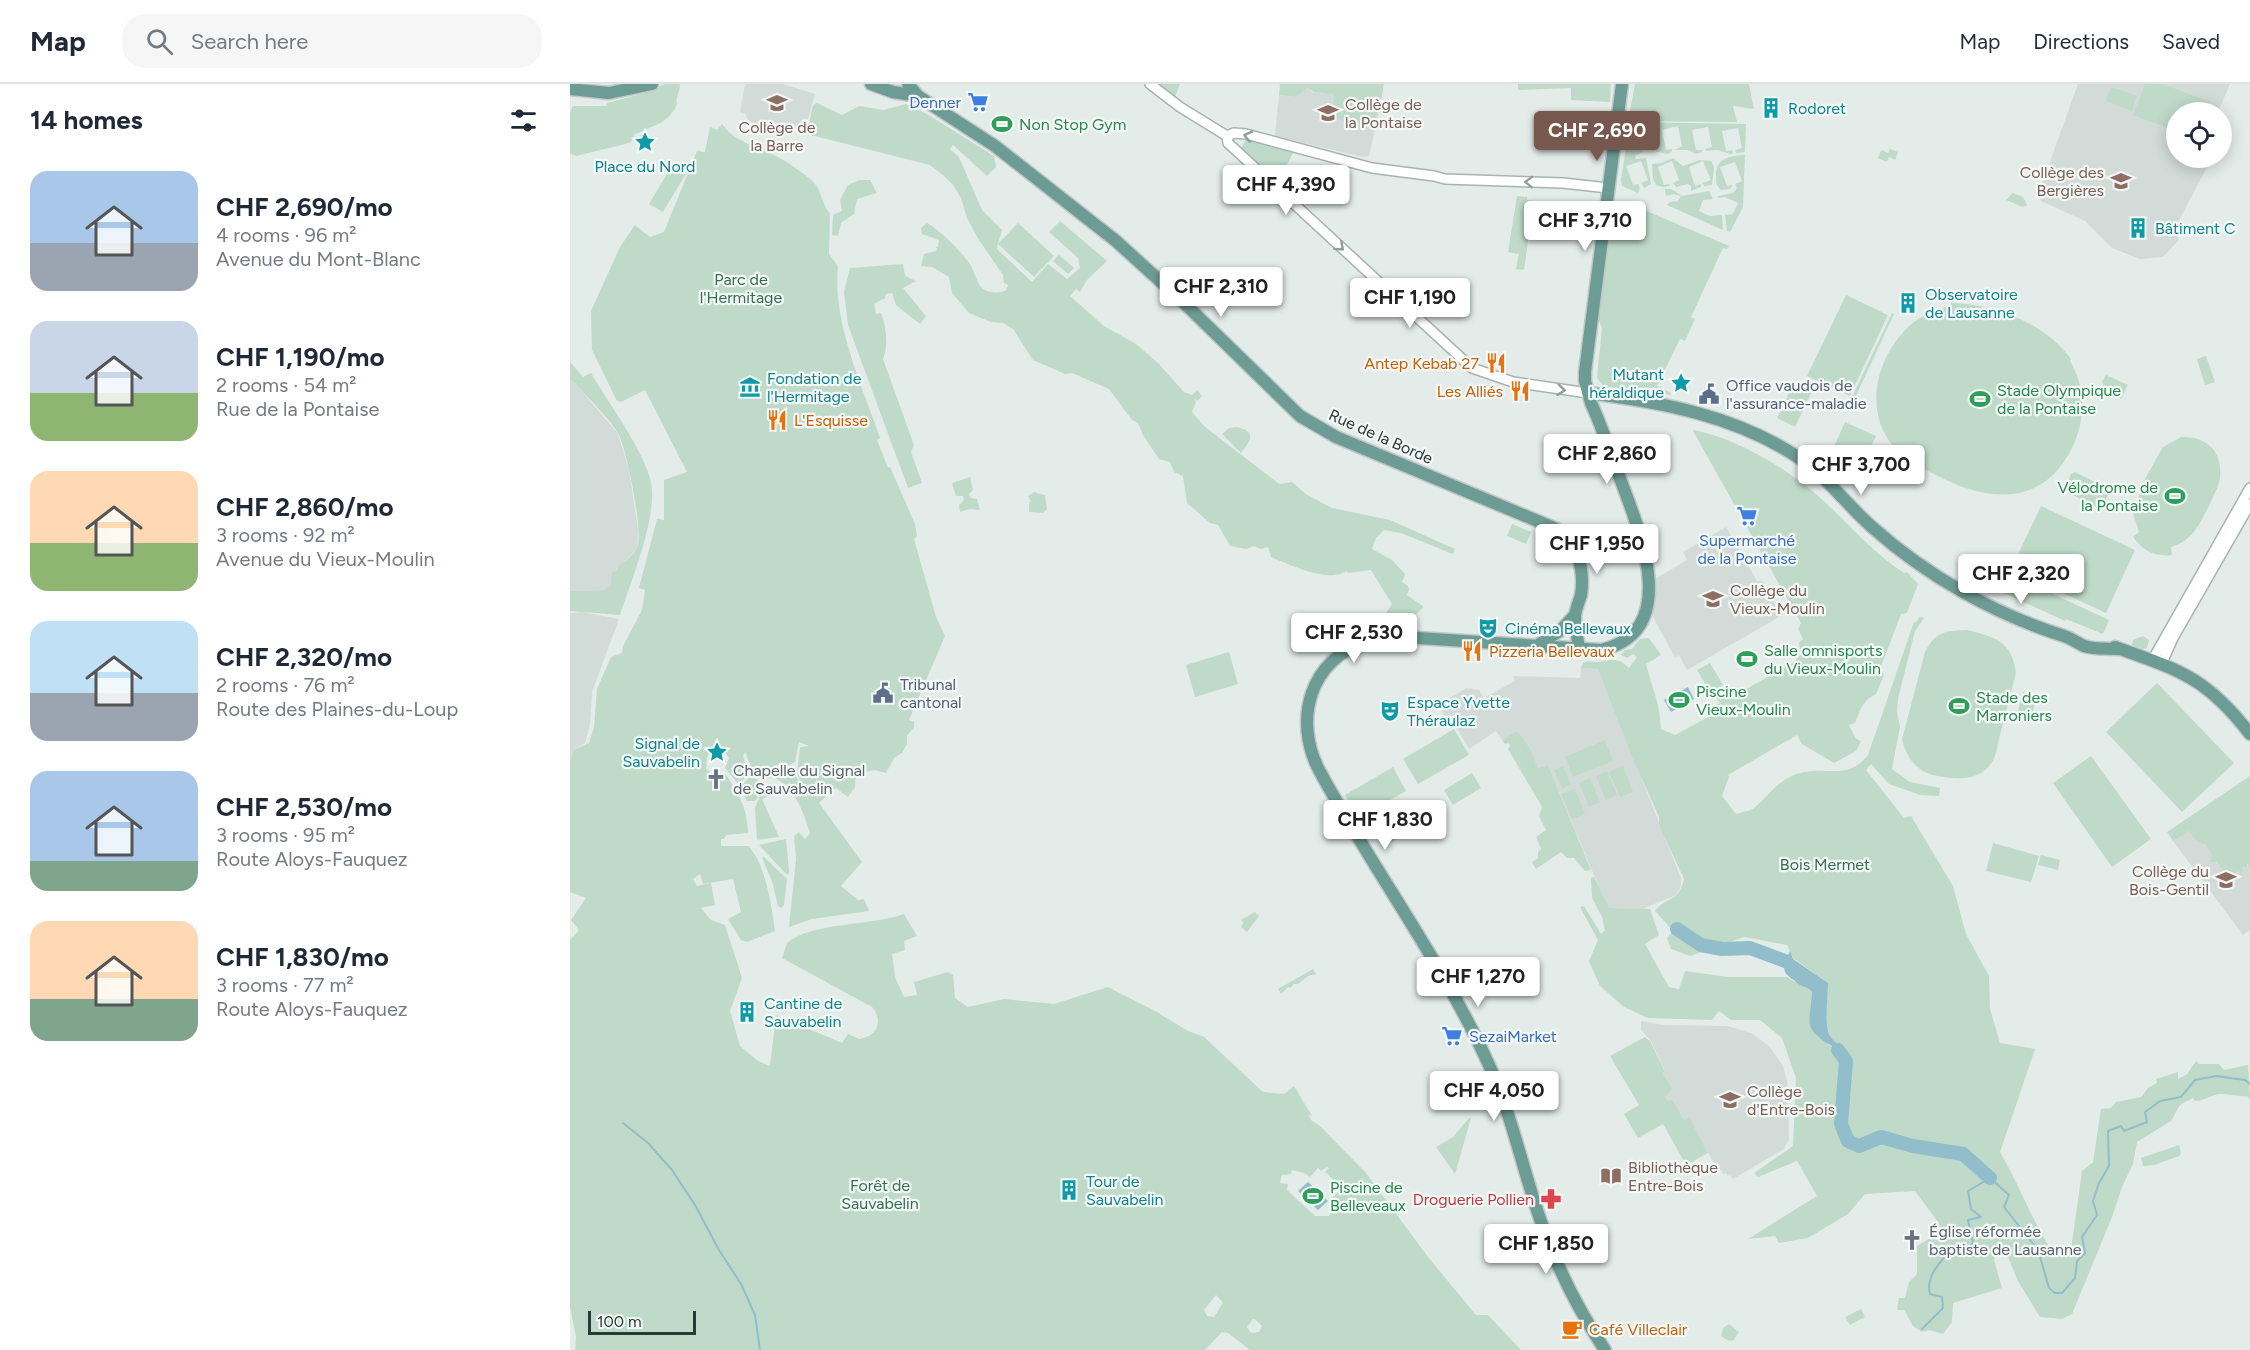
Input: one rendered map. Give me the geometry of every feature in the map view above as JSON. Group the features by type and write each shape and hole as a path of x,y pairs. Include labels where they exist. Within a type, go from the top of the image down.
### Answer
{"main road":[{"path":"570,89 609,93 652,84"},
{"path":"871,84 893,92 918,96"},
{"path":"908,84 918,96"},
{"path":"1605,1350 1573,1299 1555,1259 1539,1217 1499,1090 1479,1044 1407,915 1322,777 1311,753 1307,731 1307,710 1309,699 1320,674 1336,658 1365,643 1404,638 1601,650 1628,640 1643,618 1648,592 1648,564 1643,538 1588,393 1585,372 1622,84"},
{"name":"Rue de la Borde","path":"918,96 994,146 1116,241 1182,301 1300,416 1336,437 1563,533 1574,549 1581,573 1581,595 1575,615 1579,649"},
{"path":"1588,393 1698,412 1768,441 1807,464 1880,534 1929,571 2001,612 2042,630 2073,639 2084,646 2120,649 2180,671 2209,689 2227,706 2250,734"},
{"path":"1598,419 1602,405 1614,397"},
{"path":"1538,645 1561,630 1575,615"}],"street":[{"path":"1150,84 1172,102 1227,136"},
{"path":"1227,136 1234,133 1245,134 1372,168 1445,179 1563,183 1608,188"},
{"path":"1227,136 1228,143 1472,368 1513,382 1588,393"},
{"path":"2157,661 2250,488"},
{"path":"2157,661 2173,638 2250,504"}],"shaded area":[{"name":"Collège de la Barre","path":"745,84 783,84 815,94 808,119 802,119 799,125 789,130 750,124 745,113 740,112"},
{"name":"Collège des Bergières","path":"2078,84 2230,84 2222,102 2166,102 2166,168 2206,168 2174,230 2179,240 2163,257 2140,259 2112,248 2085,221 2041,201 2038,195"},
{"name":"Collège de la Pontaise","path":"1307,88 1312,92 1335,97 1381,102 1369,156 1363,157 1275,136 1279,95 1297,97"},
{"path":"570,380 618,434 629,470 638,530 637,548 617,571 611,585 604,590 570,591"},
{"name":"Collège du Vieux-Moulin","path":"1726,527 1757,581 1763,581 1781,616 1687,670 1679,655 1675,657 1651,614 1655,579 1687,560 1683,552"},
{"path":"582,612 619,619 592,692 590,725 585,743 574,750 570,761 570,613"},
{"path":"1581,668 1598,669 1681,878 1681,886 1676,895 1642,909 1609,908 1606,904 1548,765 1538,769 1530,748 1517,732 1502,740 1496,731 1469,749 1450,716 1446,718 1438,704 1467,688 1479,690 1484,698 1515,681 1513,676 1580,678"},
{"name":"Collège du Bois-Gentil","path":"2188,830 2194,838 2205,843 2213,854 2211,861 2219,863 2227,874 2241,872 2242,867 2247,868 2248,864 2250,866 2250,930 2243,935 2173,841"},
{"name":"Collège d'Entre-Bois","path":"1641,1021 1663,1025 1728,1026 1753,1034 1769,1046 1783,1066 1787,1081 1789,1139 1784,1149 1733,1179 1726,1173 1723,1174 1721,1170 1718,1171 1689,1118 1684,1120 1672,1099 1668,1101 1665,1097 1672,1089 1663,1073 1665,1071 1651,1041 1641,1030"}],"green space":[{"path":"665,84 680,84 680,88 673,112 663,121 634,135 634,139 629,143 576,156 570,154 570,112 573,106 606,106 607,103 645,93"},
{"path":"1156,84 1180,84 1175,97"},
{"path":"1280,84 1384,84 1381,102 1378,102 1375,127 1332,118 1334,95 1314,92 1307,88 1297,97 1279,95"},
{"path":"1518,84 1611,84 1610,102 1571,100 1571,88 1518,90"},
{"path":"1635,84 1749,84 1754,109 1733,106 1737,122 1628,121"},
{"path":"2145,84 2163,84 2210,102 2166,102 2166,127 2133,115"},
{"path":"2111,87 2137,96 2132,111 2106,101"},
{"path":"817,103 842,115 859,106 884,110 906,104 927,114 994,156 996,167 987,176 953,145 950,149 959,157 982,210 1002,230 997,249 1032,282 1048,264 1067,279 1080,268 1078,258 1049,232 1060,221 1107,261 1087,280 1080,292 1076,289 1070,296 1104,326 1136,344 1158,363 1184,392 1192,395 1197,390 1202,396 1197,401 1194,398 1196,402 1192,412 1204,426 1279,484 1292,482 1307,495 1332,508 1390,520 1455,549 1453,554 1401,533 1384,530 1376,538 1372,549 1392,560 1405,574 1402,582 1408,586 1407,595 1424,607 1400,628 1376,628 1392,604 1371,570 1348,573 1347,571 1336,575 1319,574 1271,557 1268,547 1261,549 1254,546 1246,549 1230,546 1218,525 1210,523 1187,503 1183,476 1174,472 1170,462 1159,459 1138,423 1132,420 1109,389 1033,360 1013,329 1003,323 991,322 969,313 952,293 949,277 932,267 921,266 924,254 936,251 939,240 922,234 921,228 927,223 945,236 963,255 983,289 1000,292 1006,290 1008,285 1004,283 1003,275 977,237 967,218 961,198 953,185 930,165 807,134 813,105"},
{"path":"1630,122 1746,124 1745,152 1736,153 1735,150 1742,148 1738,128 1722,131 1726,151 1732,150 1733,153 1730,154 1718,150 1706,151 1705,149 1712,147 1708,127 1692,130 1696,150 1702,150 1696,154 1688,150 1675,150 1682,146 1678,126 1662,130 1666,150 1672,149 1668,154 1645,149 1652,146 1648,126 1632,129 1636,149 1642,148 1643,152 1635,156 1636,159 1646,158 1651,184 1644,188 1641,183 1648,180 1641,161 1626,166 1633,185 1638,184 1640,188 1638,193 1622,186 1621,180"},
{"name":"Forêt de Sauvabelin","path":"722,124 736,137 777,156 799,170 817,186 830,214 829,254 838,266 837,287 844,331 880,438 877,440 915,524 917,536 914,539 936,617 945,636 909,720 914,722 914,727 907,736 907,744 902,753 894,758 886,773 874,770 856,774 855,787 848,797 836,788 819,803 862,862 841,886 858,900 864,899 869,911 812,919 789,927 796,859 794,836 799,832 805,839 810,833 801,808 793,793 781,781 773,777 764,780 751,775 752,769 745,752 743,756 748,772 738,784 725,768 729,758 723,749 716,748 707,756 706,768 711,774 725,773 734,788 744,808 747,824 748,833 726,835 724,839 721,839 721,846 748,846 754,853 767,886 775,931 747,942 741,940 728,919 741,912 733,879 703,884 700,874 693,879 697,886 711,883 715,905 701,908 711,920 725,925 742,978 730,1011 740,1046 758,1061 770,1066 776,1015 842,1043 848,1034 859,1039 874,1032 878,1018 872,1007 782,958 787,943 811,931 876,921 904,914 917,936 904,941 905,950 892,954 895,977 904,997 917,995 914,982 948,972 953,975 955,998 968,1007 1004,999 1054,1004 1108,987 1188,1031 1204,1037 1263,1092 1284,1094 1294,1086 1312,1116 1309,1115 1311,1120 1321,1127 1366,1173 1428,1257 1476,1315 1488,1315 1521,1350 1250,1350 1228,1333 1222,1332 1205,1350 575,1350 576,1337 570,1307 570,940 579,930 571,920 586,898 570,892 570,761 574,750 589,743 594,727 597,689 611,657 622,653 623,646 642,610 645,590 639,588 657,519 664,520 664,480 687,472 645,390 621,402 617,401 592,350 591,311 620,247 635,225 650,237 664,232 697,151 705,152 710,127 717,130","holes":["799,742 809,746 800,747 797,773 809,802 795,774 796,767 782,769 774,765 788,766 795,762","1318,1168 1321,1171 1329,1168 1325,1172 1335,1181 1334,1183 1340,1190 1332,1198 1336,1202 1329,1216 1315,1216 1287,1190 1288,1184 1280,1183 1282,1175 1291,1174 1292,1170 1310,1177","1216,1295 1223,1303 1214,1317 1207,1316 1204,1310","1253,1319 1262,1326 1259,1332 1251,1333 1247,1327"]},
{"path":"1246,139 1293,153 1278,182 1241,148"},
{"path":"1890,149 1898,152 1895,160 1889,157 1887,162 1878,158 1881,150 1888,153"},
{"path":"1745,155 1743,207 1730,232 1727,231 1725,215 1733,214 1738,203 1725,197 1718,198 1718,196 1733,193 1737,188 1735,184 1742,181 1735,162 1720,167 1727,186 1732,185 1730,189 1721,190 1716,182 1717,170 1718,165 1724,159"},
{"path":"1673,158 1683,166 1700,160 1711,161 1714,167 1712,185 1704,186 1703,183 1711,180 1703,161 1689,167 1695,186 1701,184 1701,187 1691,191 1691,186 1688,184 1676,187 1673,183 1679,180 1672,161 1658,167 1664,185 1669,184 1670,186 1656,185 1653,179 1652,164"},
{"path":"673,164 687,172 663,212 649,204"},
{"path":"859,180 870,180 877,193 857,199 854,214 841,223 838,236 832,235 833,215 842,211 840,200 848,185"},
{"path":"1665,189 1671,189 1682,196 1709,191 1713,199 1703,200 1699,211 1710,216 1722,215 1723,230 1667,205 1678,201 1681,196 1674,194 1666,196"},
{"path":"2013,193 2023,197 2027,205 2023,207 2006,200"},
{"path":"1517,196 1527,197 1527,200 1534,201 1524,270 1516,269 1519,254 1508,252"},
{"path":"1623,201 1729,246 1727,249 1723,248 1691,317 1695,319 1685,341 1680,339 1657,386 1671,395 1607,387 1602,385 1597,378 1602,328 1598,319 1613,204 1616,202 1621,205"},
{"path":"1018,223 1054,256 1034,277 998,244"},
{"path":"1059,255 1074,268 1068,274 1053,261"},
{"path":"903,264 905,276 916,281 903,288 926,316 920,324 896,305 892,293 886,294 885,298 874,304 876,314 881,313 885,330 886,348 883,359 914,445 911,452 922,483 908,488 848,325 844,292 850,268"},
{"path":"1846,295 1888,315 1850,396 1807,376"},
{"name":"Stade Olympique de la Pontaise","path":"1951,303 1985,307 2018,318 2047,335 2071,359 2079,382 2082,404 2077,437 2060,467 2045,481 2029,490 2012,494 1994,494 1975,491 1955,484 1909,459 1894,447 1884,432 1878,416 1876,399 1883,365 1891,349 1901,334 1914,322"},
{"path":"1892,313 1894,314 1854,400 1851,399"},
{"path":"2206,356 2215,382 2205,385 2197,359"},
{"path":"570,362 583,377 591,373 641,456 651,482 651,512 647,530 620,615 570,611 570,591 604,590 611,585 612,572 617,571 620,564 634,553 639,540 634,492 619,435 605,416 570,380"},
{"path":"2106,375 2128,385 2121,399 2106,392 2102,382"},
{"path":"1794,382 1812,391 1795,427 1777,418"},
{"path":"1845,422 1876,436 1859,472 1829,458"},
{"path":"1237,427 1250,434 1249,441 1241,453 1222,434 1229,428"},
{"name":"Bois Mermet","path":"1694,430 1712,434 1748,449 1800,481 1874,550 1893,566 1904,573 1907,572 1918,584 1907,613 1901,614 1880,669 1884,675 1876,694 1865,702 1855,723 1849,725 1856,739 1861,741 1856,751 1834,763 1802,744 1797,735 1728,775 1722,796 1736,814 1754,808 1777,786 1794,775 1805,772 1843,770 1860,763 1868,755 1914,622 1917,622 1919,617 1924,618 1915,631 1898,699 1897,712 1900,727 1892,769 1910,782 1940,788 1939,796 1920,795 1889,784 1871,764 1866,770 1904,818 1911,816 1953,886 1966,934 1989,976 1990,1009 2000,1043 2035,1049 2000,1152 2040,1231 2056,1257 2071,1250 2082,1171 2093,1162 2101,1109 2111,1108 2116,1102 2141,1097 2148,1088 2157,1083 2156,1079 2178,1072 2178,1079 2187,1074 2196,1061 2199,1064 2219,1064 2224,1070 2248,1065 2250,1099 2247,1096 2221,1094 2199,1101 2193,1098 2180,1105 2171,1121 2137,1142 2133,1164 2072,1314 2062,1319 2040,1317 2018,1281 2005,1250 1999,1246 1994,1260 2002,1288 1953,1303 1952,1322 1943,1334 1929,1330 1922,1332 1913,1326 1904,1310 1897,1310 1899,1298 1905,1298 1909,1282 1917,1274 1917,1246 1934,1236 1938,1222 1915,1191 1865,1194 1848,1214 1808,1238 1779,1243 1775,1236 1748,1239 1817,1196 1797,1161 1758,1177 1754,1173 1793,1146 1796,1078 1782,1038 1760,1020 1731,1020 1719,1011 1712,1020 1648,1018 1624,1007 1600,986 1589,961 1598,940 1580,907 1584,906 1601,934 1605,930 1602,917 1592,898 1591,878 1594,877 1609,908 1650,909 1659,935 1645,944 1669,987 1679,989 1685,971 1728,977 1787,977 1813,992 1810,1025 1812,1030 1829,1045 1838,1050 1843,1049 1829,1036 1828,1032 1826,1019 1828,983 1793,958 1787,945 1744,937 1690,956 1671,949 1667,938 1673,931 1655,911 1679,892 1684,879 1659,825 1659,817 1633,759 1598,669 1581,668 1583,663 1588,661 1618,660 1629,668 1637,657 1633,654 1627,658 1621,655 1625,650 1632,649 1640,639 1649,638 1661,655 1646,664 1657,703 1661,729 1675,735 1712,715 1709,709 1720,703 1716,698 1730,690 1734,696 1794,662 1801,654 1799,643 1803,639 1798,629 1801,623"},
{"name":"Vélodrome de la Pontaise","path":"2181,437 2198,439 2211,447 2219,460 2220,478 2203,518 2190,536 2171,547 2172,555 2155,554 2141,546 2133,537 2139,532 2133,513 2146,477 2163,447"},
{"path":"2075,472 2110,490 2103,507 2099,509 2065,491 2071,474"},
{"path":"970,477 973,490 969,494 971,498 977,499 980,510 970,509 960,512 959,505 964,500 963,496 956,496 952,483"},
{"path":"1034,492 1045,495 1047,509 1043,513 1029,512 1031,501 1028,496"},
{"path":"2041,506 2135,550 2106,613 2011,569"},
{"path":"1512,524 1531,532 1526,544 1507,536"},
{"path":"1999,569 2109,620 2103,634 2066,619 2065,621 1991,587"},
{"name":"Stade des Marroniers","path":"1967,630 1994,638 2006,647 2011,654 2016,673 1992,762 1987,769 1973,776 1949,778 1921,770 1912,762 1902,739 1925,652 1929,645 1942,634"},
{"path":"2143,636 2149,640 2147,648 2132,645 2133,640"},
{"path":"1229,652 1238,684 1195,697 1186,665"},
{"path":"1710,663 1723,685 1710,692 1697,670"},
{"path":"2157,683 2234,763 2182,812 2106,732"},
{"path":"2023,692 2037,696 2030,721 2016,717"},
{"path":"1454,729 1469,755 1418,784 1403,759"},
{"path":"1517,731 1530,748 1538,768 1548,765 1591,870 1585,871 1574,858 1567,858 1561,852 1536,869 1532,862 1538,858 1538,852 1541,849 1536,837 1546,830 1539,816 1542,807 1508,749 1510,746 1502,740"},
{"path":"1605,740 1613,761 1573,777 1565,757"},
{"path":"2091,756 2151,839 2112,867 2053,783"},
{"path":"1563,766 1571,785 1562,788 1554,770"},
{"path":"1623,766 1633,792 1620,797 1609,772"},
{"path":"1393,767 1406,791 1364,815 1371,827 1365,831 1345,795"},
{"path":"1607,771 1617,795 1606,800 1596,776"},
{"path":"1472,773 1481,788 1453,805 1444,790"},
{"path":"750,776 762,782 759,796 755,801 747,801 740,788"},
{"path":"2250,776 2250,866 2247,864 2247,868 2242,867 2243,871 2240,873 2238,871 2232,876 2227,875 2217,862 2210,862 2212,854 2205,844 2197,841 2189,831 2173,841 2167,832"},
{"path":"1590,778 1600,802 1589,807 1579,783"},
{"path":"765,784 778,791 762,799 779,837 757,840 755,808"},
{"path":"1575,789 1585,814 1572,819 1561,794"},
{"path":"1414,811 1423,824 1383,847 1378,833"},
{"path":"786,839 789,874 786,874 759,845"},
{"path":"1993,843 2039,856 2031,882 1986,871"},
{"path":"2041,855 2060,860 2058,870 2038,865"},
{"path":"764,857 787,879 784,905 781,908 778,906 772,881 762,858"},
{"path":"1255,912 1259,916 1247,932 1241,927 1243,923 1241,920"},
{"path":"1313,969 1316,974 1308,976 1298,984 1293,984 1281,994 1278,989"},
{"path":"1645,1037 1650,1041 1672,1089 1665,1097 1668,1101 1672,1099 1684,1120 1689,1117 1708,1153 1686,1165 1663,1124 1638,1138 1624,1114 1639,1105 1610,1056"},
{"path":"1471,1118 1455,1174 1436,1147 1453,1137"},
{"path":"2179,1145 2181,1153 2179,1156 2154,1165 2143,1166 2141,1158"},
{"path":"1861,1309 1865,1317 1850,1325 1845,1317"},
{"path":"1729,1324 1739,1332 1733,1341 1721,1336 1723,1328"}],"water":[{"name":"Piscine Vieux-Moulin","path":"1688,687 1694,699 1671,712 1664,700"},
{"path":"1790,951 1793,959 1828,983 1828,1032 1844,1050 1835,1048 1812,1030 1809,1018 1812,992 1798,984 1786,973 1785,963"},
{"name":"Piscine de Belleveaux","path":"1308,1182 1328,1201 1318,1210 1298,1191"}],"waterway":[{"path":"1677,929 1701,945 1722,949 1750,948 1785,961"},
{"path":"1838,1050 1846,1061 1841,1124 1848,1141 1859,1146 1881,1137 1913,1146 1963,1154 1990,1178"},
{"path":"1922,1329 1943,1308 1942,1297 1930,1294 1932,1275 1953,1247 1969,1249 1973,1243 1968,1220 1981,1217 1971,1209 1968,1191 1990,1178 2009,1195 2004,1207 2038,1250 2049,1288 2055,1293 2062,1293 2075,1278 2077,1261 2085,1253 2082,1237 2097,1215 2093,1201 2099,1183 2109,1166 2108,1131 2121,1126 2124,1131 2147,1122 2145,1112 2160,1101 2181,1097 2195,1080 2216,1076 2245,1080 2250,1084"},
{"path":"623,1123 648,1143 672,1170 695,1205 719,1250 741,1284 755,1315 760,1350"}],"place":[{"name":"Denner","path":"978,102"},
{"name":"Collège de la Barre","path":"777,103"},
{"name":"Rodoret","path":"1771,108"},
{"name":"Collège de la Pontaise","path":"1328,113"},
{"name":"Non Stop Gym","path":"1002,124"},
{"name":"Place du Nord","path":"645,142"},
{"name":"Collège des Bergières","path":"2121,181"},
{"name":"Bâtiment C","path":"2138,228"},
{"name":"Observatoire de Lausanne","path":"1908,303"},
{"name":"Antep Kebab 27","path":"1496,363"},
{"name":"Mutant héraldique","path":"1681,383"},
{"name":"Fondation de l'Hermitage","path":"750,387"},
{"name":"Les Alliés","path":"1520,391"},
{"name":"Office vaudois de l'assurance-maladie","path":"1709,394"},
{"name":"Stade Olympique de la Pontaise","path":"1980,399"},
{"name":"L'Esquisse","path":"777,420"},
{"name":"Vélodrome de la Pontaise","path":"2175,496"},
{"name":"Supermarché de la Pontaise","path":"1747,516"},
{"name":"Collège du Vieux-Moulin","path":"1713,599"},
{"name":"Cinéma Bellevaux","path":"1488,628"},
{"name":"Pizzeria Bellevaux","path":"1472,651"},
{"name":"Salle omnisports du Vieux-Moulin","path":"1747,659"},
{"name":"Tribunal cantonal","path":"883,693"},
{"name":"Piscine Vieux-Moulin","path":"1679,700"},
{"name":"Stade des Marroniers","path":"1959,706"},
{"name":"Espace Yvette Théraulaz","path":"1390,711"},
{"name":"Signal de Sauvabelin","path":"717,752"},
{"name":"Chapelle du Signal de Sauvabelin","path":"716,779"},
{"name":"Collège du Bois-Gentil","path":"2226,880"},
{"name":"Cantine de Sauvabelin","path":"747,1012"},
{"name":"SezaiMarket","path":"1452,1036"},
{"name":"Collège d'Entre-Bois","path":"1730,1100"},
{"name":"Bibliothèque Entre-Bois","path":"1611,1176"},
{"name":"Tour de Sauvabelin","path":"1069,1190"},
{"name":"Piscine de Belleveaux","path":"1313,1196"},
{"name":"Droguerie Pollien","path":"1551,1199"},
{"name":"Église réformée baptiste de Lausanne","path":"1912,1240"},
{"name":"Café Villeclair","path":"1572,1329"}],"park label":[{"name":"Parc de l'Hermitage","path":"741,288"}]}
